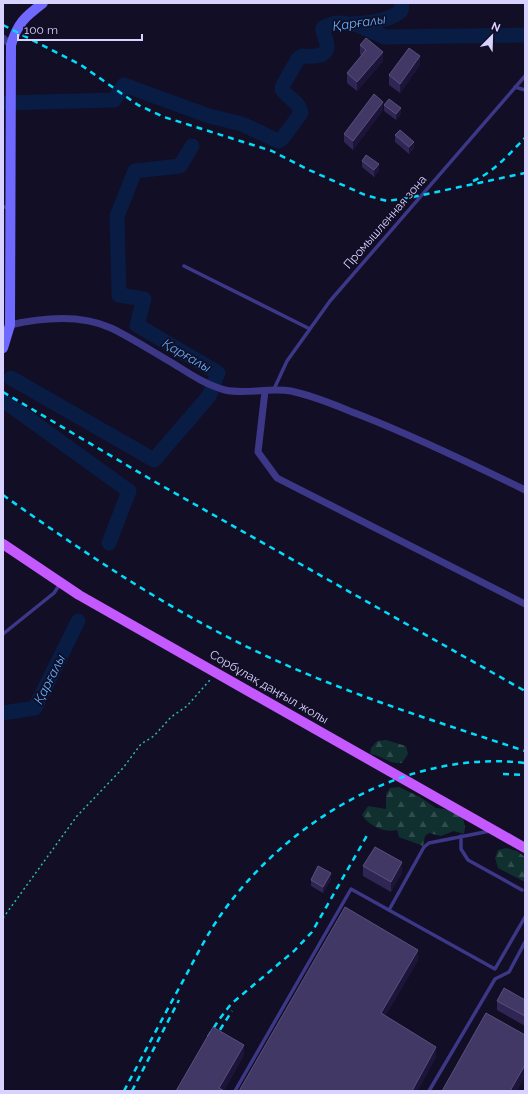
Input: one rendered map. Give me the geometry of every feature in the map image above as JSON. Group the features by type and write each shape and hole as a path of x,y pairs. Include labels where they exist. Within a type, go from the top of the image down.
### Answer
{"main road":[{"name":"Сорбұлақ даңғыл жолы","path":"3,544 79,595 525,848"}],"street":[{"path":"3,348 10,325 7,207 12,97 7,42 23,18 43,3"},
{"path":"10,325 35,320 63,319 92,322 110,328 204,382 224,389 243,393 274,390 290,391 319,399 381,423 439,448 525,490"},
{"path":"265,391 258,452 276,478 525,604"}],"lane":[{"name":"Промышленная зона","path":"274,390 280,374 308,328 525,76"},
{"path":"515,87 525,90"},
{"path":"184,266 308,328"},
{"path":"3,634 54,593 61,583"},
{"path":"389,910 424,847 429,843 492,830"},
{"path":"461,836 461,849 468,860 522,890"},
{"path":"235,1091 351,889 495,969"},
{"path":"429,1091 495,979 495,969 525,917"},
{"path":"495,979 508,972 525,942"}],"path":[{"path":"3,918 77,816 123,768 141,744 154,736 171,717 187,706 216,672"}],"green space":[{"path":"386,740 406,746 408,754 402,763 389,761 379,756 370,754 371,748 377,741"},
{"path":"399,787 420,797 436,808 452,810 463,817 465,828 464,834 454,831 441,836 429,833 425,836 423,846 399,837 397,830 392,831 377,828 365,819 362,815 368,806 386,809 386,794 390,788"},
{"path":"506,848 517,851 525,857 525,882 498,868 495,858 498,850"}],"building":[{"path":"366,38 383,52 357,82 347,73 366,50 360,45"},
{"path":"409,48 420,56 400,84 389,75"},
{"path":"374,94 383,102 353,141 344,134"},
{"path":"389,99 401,108 396,114 384,105"},
{"path":"400,130 414,142 409,147 395,135"},
{"path":"366,155 379,164 374,170 362,161"},
{"path":"375,847 402,862 391,882 363,866"},
{"path":"318,866 331,873 323,887 311,880"},
{"path":"345,907 418,950 381,1013 436,1047 412,1091 239,1091"},
{"path":"504,988 525,1000 525,1016 497,1001"},
{"path":"486,1013 525,1035 525,1065 510,1091 442,1091"},
{"path":"213,1027 244,1045 219,1088 224,1091 176,1091"}],"waterway":[{"name":"Қарғалы","path":"3,103 114,100 124,85 209,116 242,124 278,141 282,139 301,113 296,103 282,89 283,85 298,59 302,56 318,56 325,52 327,49 327,44 323,28 337,23 356,24 385,19 401,11 402,3"},
{"path":"355,24 385,37 525,35"},
{"name":"Қарғалы","path":"11,378 154,460 209,396 218,373 137,325 144,299 119,295 117,216 135,171 180,166 192,146"},
{"name":"Қарғалы","path":"4,401 129,491 109,543"},
{"name":"Қарғалы","path":"3,713 35,708 78,621"}],"railway":[{"path":"3,25 81,65 138,105 164,117 272,151 307,169 365,195 387,201 413,197 525,173"},
{"path":"473,181 488,173 525,138"},
{"path":"3,392 157,483 525,691"},
{"path":"3,495 69,541 135,584 169,605 239,643 336,686 430,720 525,751"},
{"path":"124,1091 214,925 247,882 279,850 314,822 353,799 394,780 437,768 481,762 525,763"},
{"path":"503,774 525,775"},
{"path":"208,1037 231,1004 294,951 312,932 369,832"},
{"path":"132,1091 179,1000"},
{"path":"214,1039 232,1011"}]}
